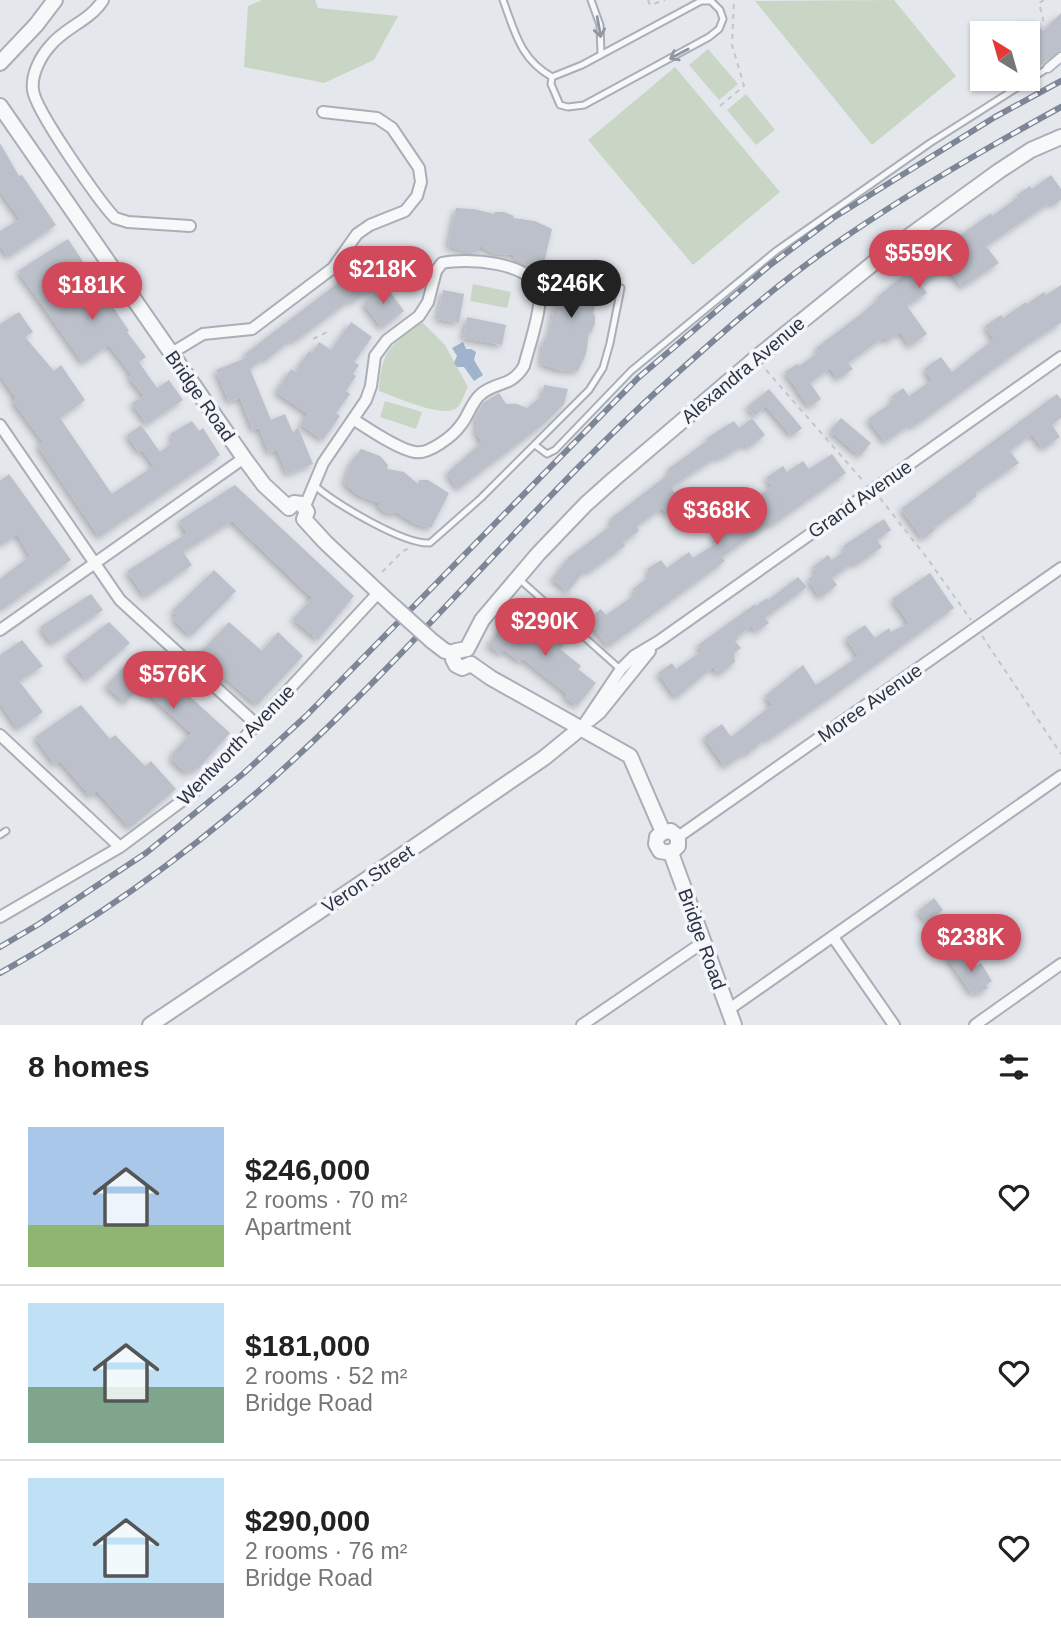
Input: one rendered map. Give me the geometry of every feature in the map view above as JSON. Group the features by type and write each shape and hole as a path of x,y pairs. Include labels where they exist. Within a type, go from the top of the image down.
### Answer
{"street":[{"path":"0,63 55,0"},
{"path":"103,0 98,9 51,44 39,62 32,80 33,93 53,131 115,218 128,222 190,226"},
{"path":"1048,68 1061,57"},
{"name":"Bridge Road","path":"0,106 170,354 264,485 289,508 292,519 298,521 304,512"},
{"path":"170,354 203,334 252,329 333,268 357,234 370,225 405,211 418,196 421,182 419,168 392,128 377,118 323,112"},
{"name":"Alexandra Avenue","path":"461,651 482,620 586,504 886,253 999,171 1031,150 1061,137"},
{"path":"354,419 415,453 425,451 448,437 460,428 482,393 515,379 524,366 540,295 537,286 526,276 490,262 442,263 436,271 428,302 419,316 387,340 375,356 366,400 323,463 304,512 325,542 445,651 461,651 473,655 471,664 491,678 630,756 663,832"},
{"name":"Grand Avenue","path":"582,727 621,669 634,656 1061,357"},
{"path":"0,425 120,600 257,725"},
{"path":"0,630 244,458"},
{"name":"Moree Avenue","path":"678,837 1061,568"},
{"name":"Wentworth Avenue","path":"0,917 120,847 194,792 379,592"},
{"name":"Grand Avenue","path":"582,727 600,713 659,641"},
{"name":"Veron Street","path":"150,1025 544,758 582,727"},
{"path":"0,735 120,847"},
{"path":"728,1010 1061,776"},
{"path":"671,831 678,837 678,846 671,853 660,851 656,844 657,837 663,832 671,831"},
{"name":"Bridge Road","path":"671,853 734,1025"},
{"path":"832,937 894,1025"},
{"path":"582,1025 702,943"},
{"path":"975,1025 1061,964"}],"lane":[{"path":"503,0 528,60 538,70 552,77 562,75 701,1 715,3 723,19 719,29 709,37 584,105 560,105 551,84 552,77"},
{"path":"591,0 600,25 601,54"},
{"path":"535,445 547,454 555,450 631,371 776,251 919,151 1048,68"},
{"path":"315,486 337,502 417,543 430,544 481,498 589,390 603,368 621,288"},
{"path":"518,578 621,669"}],"path":[{"path":"649,0 650,5 666,0"},
{"path":"720,106 744,86 732,45 734,0"},
{"path":"1044,0 1039,3 1045,27"},
{"path":"313,339 331,330"},
{"path":"766,370 861,481 876,488 881,502 928,558 1061,754"},
{"path":"382,572 402,551 409,550 417,543"}],"green space":[{"path":"262,0 315,0 318,8 398,16 374,60 324,83 244,67 248,6"},
{"path":"894,0 956,76 872,145 755,1"},
{"path":"708,49 738,84 719,100 689,65"},
{"path":"675,67 780,192 693,265 588,140"},
{"path":"746,94 775,130 756,145 727,110"},
{"path":"473,284 511,292 507,308 470,301"},
{"path":"422,322 445,345 468,387 458,407 452,410 443,411 420,406 379,391 385,357 395,343"},
{"path":"385,401 422,412 416,429 380,417"}],"water":[{"path":"463,342 466,349 476,352 474,360 483,375 474,381 464,367 457,367 454,363 457,356 452,348"}],"building":[{"path":"1061,13 1061,51 1040,66 1040,28 1043,31"},
{"path":"0,143 19,176 22,175 56,225 8,257 0,246 0,231 20,219 0,191"},
{"path":"1051,175 1061,189 1061,200 1054,205 1051,202 986,246 999,263 962,287 947,268 921,284 927,293 907,306 927,334 910,346 900,332 887,342 884,337 848,363 853,369 838,379 830,368 810,383 821,399 809,407 785,372 819,352 816,348 918,266 916,263 991,213 992,216 1030,186 1032,189"},
{"path":"456,208 494,214 504,212 514,216 513,218 535,221 552,229 543,266 524,264 513,257 514,254 497,255 480,246 480,251 469,253 448,246"},
{"path":"68,239 146,357 139,362 157,388 169,380 183,400 147,424 132,403 144,396 109,345 83,363 18,271"},
{"path":"364,263 379,283 250,369 271,420 285,414 293,433 298,427 313,464 287,474 277,450 269,453 259,428 253,430 240,398 229,402 216,370 248,357 245,354"},
{"path":"562,268 598,275 593,313 595,323 591,333 589,332 586,354 578,371 559,370 541,364 543,343 550,332 553,312 561,300 556,299 553,288"},
{"path":"379,283 385,291 388,289 404,311 382,328 364,304"},
{"path":"1061,285 1061,323 913,427 911,424 885,442 868,419 894,401 891,397 903,388 909,396 932,380 924,369 941,357 952,372 994,339 985,326"},
{"path":"443,290 464,294 459,323 437,319"},
{"path":"19,312 33,332 25,337 54,371 61,365 85,400 60,418 112,494 154,466 142,450 139,452 127,435 141,425 160,452 174,441 170,434 192,421 199,431 203,428 220,455 99,537 38,446 43,442 13,401 16,398 0,375 0,324"},
{"path":"467,317 506,325 502,345 463,338"},
{"path":"351,322 372,337 354,362 359,365 353,374 356,376 346,391 350,394 336,413 340,416 323,440 300,424 308,414 276,392 291,369 295,372 309,351 312,353 319,342 331,350"},
{"path":"544,385 568,389 564,404 544,424 458,489 447,473 482,442 476,433 475,418 483,403 499,393 506,404 527,408 542,396"},
{"path":"769,389 802,428 792,436 766,406 755,416 747,407"},
{"path":"1057,394 1061,399 1061,418 1052,425 1060,437 1043,449 1032,434 1010,451 1019,463 975,493 977,496 923,539 901,509"},
{"path":"752,418 765,435 748,448 745,444 720,459 718,456 671,487 682,504 667,515 662,508 637,526 639,531 623,542 625,546 588,573 586,569 568,592 552,579 569,557 613,524 610,519 670,473 668,469 708,440 707,438 734,421 739,428"},
{"path":"841,418 871,443 860,456 830,431"},
{"path":"361,449 380,456 388,465 387,469 404,472 418,484 419,480 428,480 449,493 431,528 416,524 396,512 385,512 378,503 358,495 344,483 350,464"},
{"path":"832,454 846,473 722,557 725,561 608,647 587,619 601,609 606,615 636,594 633,589 651,575 647,569 661,560 667,568 689,552 693,558 718,542 715,537 755,505 752,502 772,486 766,478 783,466 787,472 803,461 809,469"},
{"path":"9,474 71,560 0,611 0,579 30,556 17,534 0,546 0,481"},
{"path":"235,485 354,596 318,640 293,619 312,598 232,521 183,552 192,565 145,597 127,571 187,533 179,521"},
{"path":"884,519 891,530 877,540 882,547 832,578 837,585 820,598 808,579 817,573 813,567 828,555 832,560 846,550 843,546"},
{"path":"214,570 236,591 191,636 173,619 177,615 172,611"},
{"path":"930,573 954,608 831,697 767,741 766,738 747,755 745,753 725,767 704,737 722,724 731,737 772,705 765,696 803,665 816,685 840,669 858,656 846,638 865,625 875,638 889,628 891,632 909,623 892,599"},
{"path":"798,577 807,587 765,618 769,623 756,632 752,626 737,637 735,641 741,648 734,653 735,662 719,675 713,667 676,698 658,673 672,663 676,669 702,651 698,645 755,604 756,606 767,598 768,600"},
{"path":"91,594 103,610 52,644 40,627"},
{"path":"509,618 549,645 563,627 572,633 560,649 581,666 578,669 596,683 577,706 565,697 567,694 523,659 520,662 504,650 500,654 488,645"},
{"path":"109,622 130,643 87,680 66,655"},
{"path":"229,622 262,651 278,632 303,656 257,705 198,655"},
{"path":"22,640 43,666 19,681 43,712 18,729 0,703 0,655"},
{"path":"142,653 230,733 197,770 190,770 187,774 171,759 172,754 191,733 140,686 125,703 106,686 126,664 130,667"},
{"path":"81,705 110,739 115,735 145,766 151,761 176,789 130,828 97,791 91,797 60,761 55,765 35,737"},
{"path":"934,898 943,910 926,922 918,911"},
{"path":"958,951 971,969 981,963 992,981 986,985 988,988 978,994 976,991 972,994 947,957"}],"railway":[{"path":"0,947 146,853 244,773 306,716 638,378 770,265 833,218 995,117 1061,81"},
{"path":"0,973 115,902 188,850 257,792 384,671 608,438 701,352 773,291 822,253 900,201 1061,107"}]}
